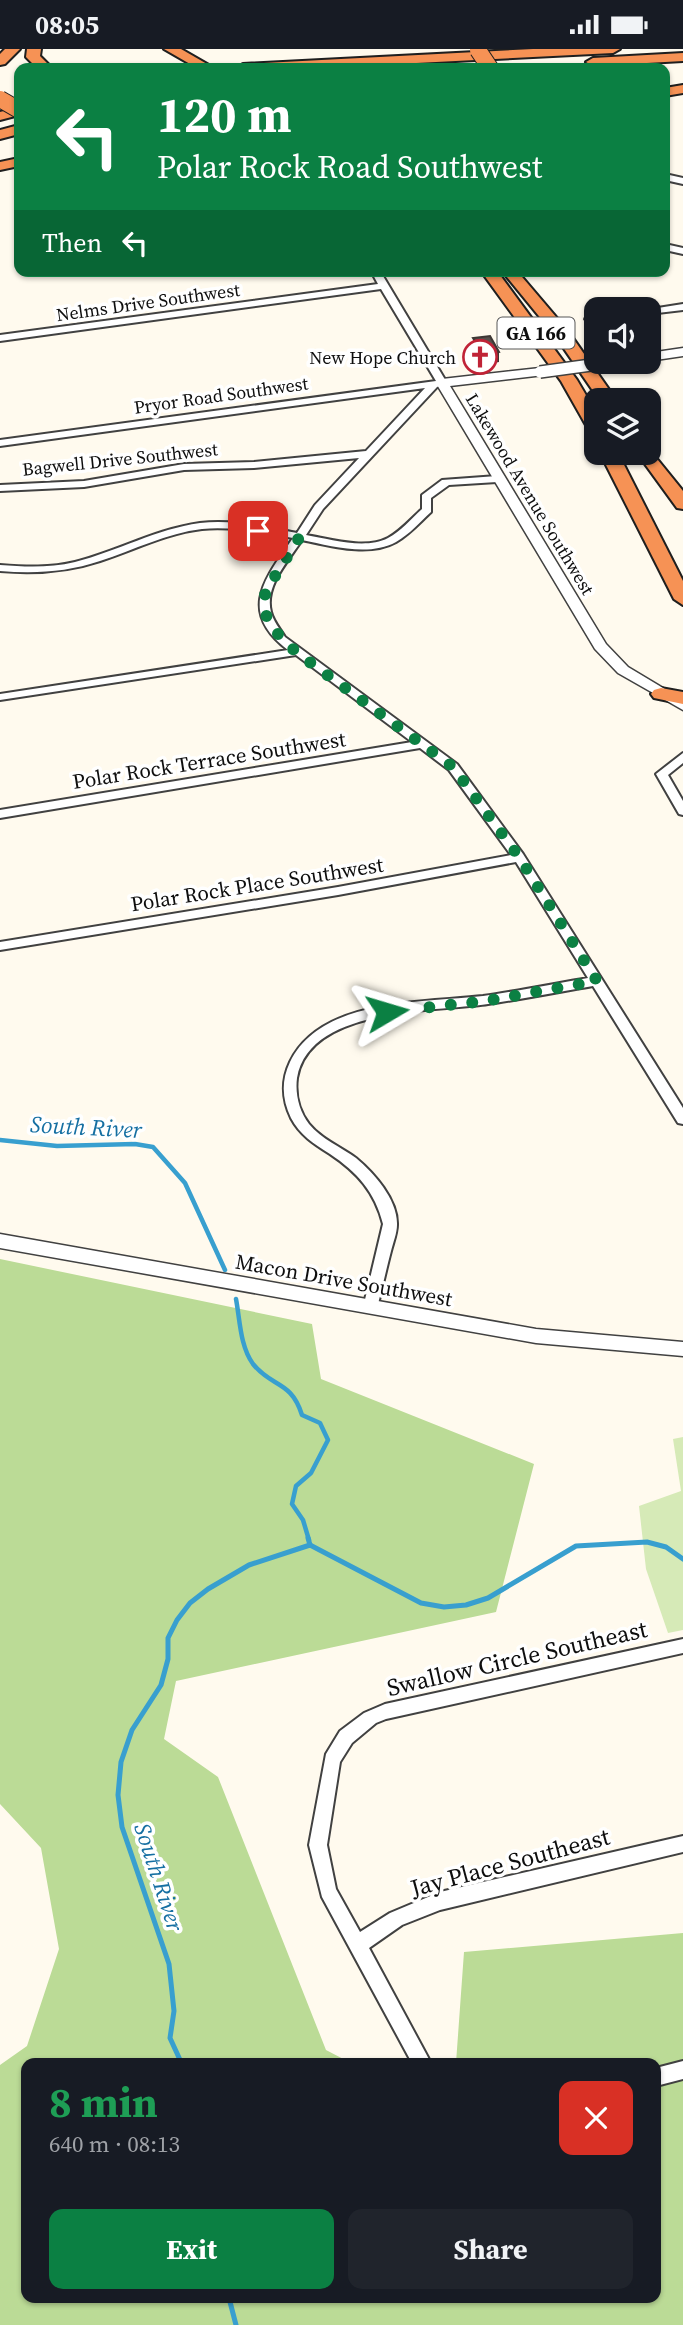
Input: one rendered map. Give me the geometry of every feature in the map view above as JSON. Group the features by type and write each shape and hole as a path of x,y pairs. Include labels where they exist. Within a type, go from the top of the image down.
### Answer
{"highway":[{"path":"0,61 13,49"},
{"path":"171,49 208,61"},
{"path":"185,49 208,61"},
{"path":"295,63 324,57 335,49"},
{"path":"343,63 613,49"},
{"path":"554,63 683,57"},
{"path":"526,277 562,334"},
{"name":"GA 166","path":"505,278 562,334 600,388"},
{"name":"GA 166","path":"505,278 584,407"},
{"path":"615,465 683,599"},
{"path":"655,465 683,504"},
{"path":"660,694 683,698"}],"street":[{"name":"Lakewood Avenue Southwest","path":"379,277 438,384 600,646 623,670 683,706"},
{"name":"Nelms Drive Southwest","path":"0,338 384,286"},
{"path":"661,310 683,307"},
{"path":"661,355 683,352"},
{"name":"Pryor Road Southwest","path":"0,443 584,366"},
{"path":"438,384 318,507 270,582 264,602 266,615 272,628 296,652 453,767 519,857 683,1119"},
{"name":"Bagwell Drive Southwest","path":"0,488 84,484 184,467 254,465 368,454"},
{"path":"0,568 50,570 83,565 193,527 238,527 299,538 372,545 390,541 427,510 426,497 446,482 497,479"},
{"path":"0,697 296,652"},
{"name":"Polar Rock Terrace Southwest","path":"0,814 425,744"},
{"path":"683,757 662,774 683,811"},
{"name":"Polar Rock Place Southwest","path":"0,946 338,891 519,857"},
{"path":"370,1308 390,1224 387,1209 379,1191 366,1174 314,1137 296,1114 290,1098 289,1082 293,1066 303,1049 328,1029 363,1015 485,1001 597,981"},
{"name":"Macon Drive Southwest","path":"0,1241 537,1336 683,1349"},
{"name":"Swallow Circle Southeast","path":"419,2058 328,1891 318,1845 332,1760 346,1737 370,1718 385,1712 683,1646"},
{"name":"Jay Place Southeast","path":"357,1945 396,1919 440,1901 683,1844"},
{"path":"661,2076 683,2070"}],"green space":[{"path":"0,1259 312,1324 321,1379 534,1464 496,1612 176,1681 164,1739 218,1777 326,2050 341,2058 21,2058 21,2303 661,2303 661,2058 456,2058 464,1952 683,1933 683,2325 0,2325 0,2065 27,2046 59,1949 41,1848 0,1804"},
{"path":"683,1437 683,1630 668,1633 646,1569 639,1506 681,1491 673,1439"}],"building":[{"path":"490,336 499,352 483,354 473,338"}],"waterway":[{"name":"South River","path":"0,1140 57,1146 135,1144 153,1147 185,1183 225,1270"},
{"name":"South River","path":"236,1299 243,1341 253,1364 260,1372 287,1390 298,1404 302,1415 320,1423 328,1440 311,1473 296,1486 292,1504 303,1520 309,1540"},
{"name":"South River","path":"308,1538 310,1545"},
{"path":"310,1545 421,1603 444,1607 466,1605 488,1598 576,1546 647,1542 666,1547 683,1559"},
{"name":"South River","path":"179,2058 170,2038 174,2011 169,1964 122,1827 118,1795 121,1762 132,1730 161,1685 168,1659 168,1638 190,1603 249,1565 310,1545"},
{"name":"South River","path":"230,2303 236,2325"}],"place":[{"name":"New Hope Church","path":"480,357"}],"route":[{"path":"258,531 299,538 265,592 266,615 272,628 296,652 453,767 519,857 597,981 485,1001 387,1012"}]}
